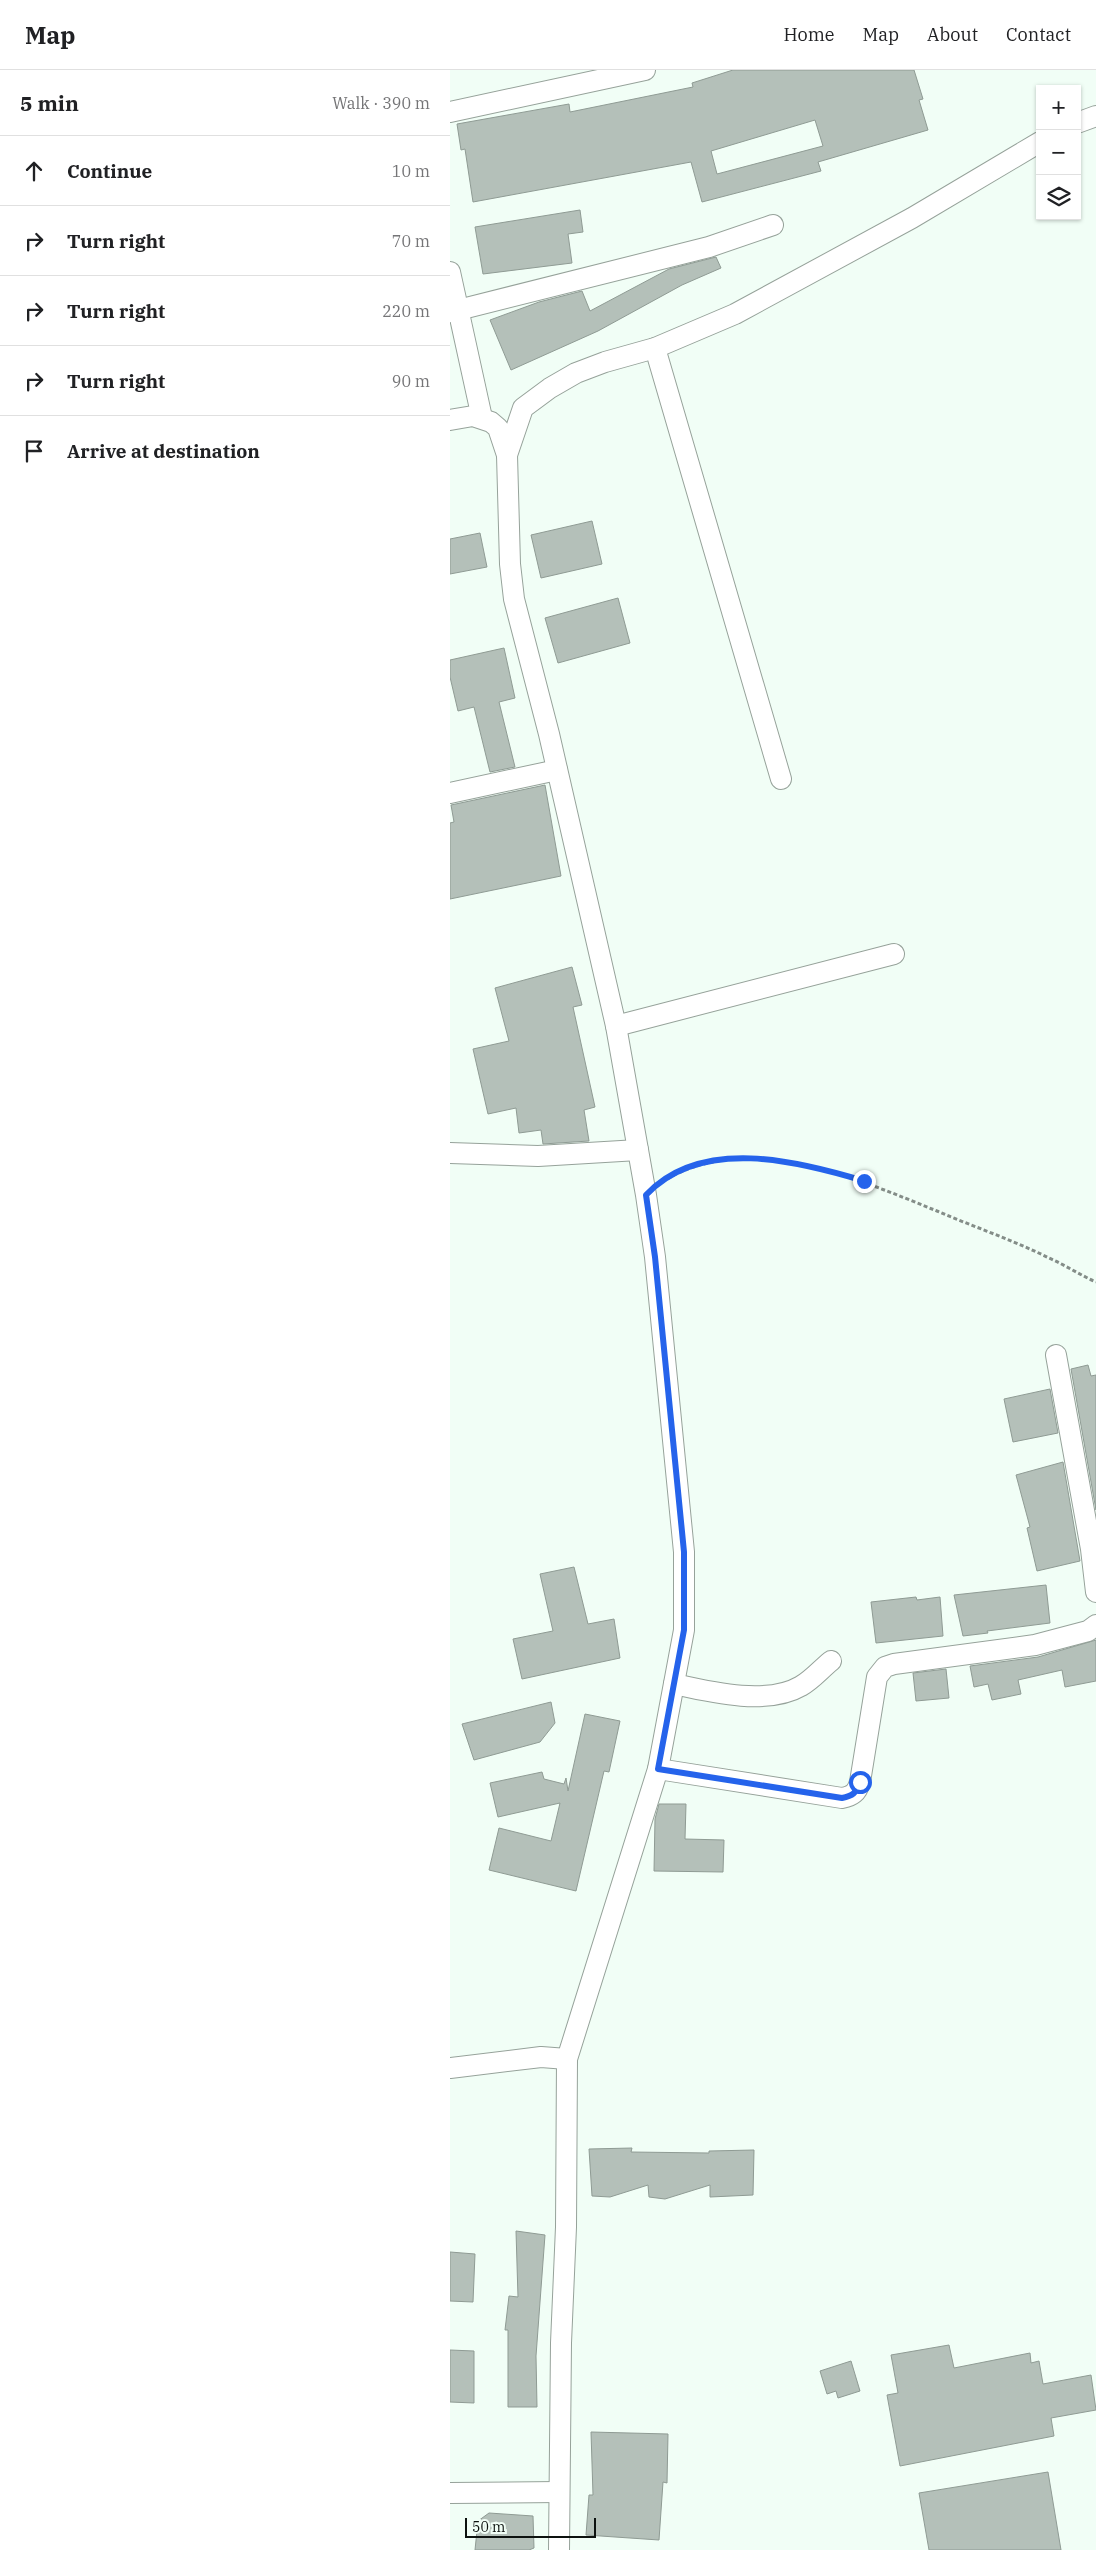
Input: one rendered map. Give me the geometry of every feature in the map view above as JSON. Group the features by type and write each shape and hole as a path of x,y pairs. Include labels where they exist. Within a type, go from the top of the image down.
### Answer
{"street":[{"path":"450,112 645,70"},
{"path":"1081,122 1096,116"},
{"path":"507,455 519,415 523,408 536,396 576,373 605,362 655,348 735,314 821,269 1036,144"},
{"path":"454,312 709,247 773,225"},
{"path":"450,272 454,312 482,418"},
{"path":"655,348 781,779"},
{"path":"450,420 467,416 482,418 498,428 507,455 514,598 557,770 616,1026 646,1195 655,1257 684,1552 684,1630 658,1769 567,2059 566,2227 561,2343 559,2550"},
{"path":"450,793 557,770"},
{"path":"616,1026 894,954"},
{"path":"450,1153 538,1156 638,1150"},
{"path":"1056,1356 1091,1549 1096,1592"},
{"path":"658,1769 842,1798 852,1796 858,1790 860,1782 877,1677 885,1668 907,1661 1035,1645 1088,1631 1096,1625"},
{"path":"674,1684 714,1693 770,1696 801,1686 831,1661"},
{"path":"450,2068 541,2057 567,2059"},
{"path":"450,2493 559,2492"}],"path":[{"path":"646,1195 655,1186 669,1177 715,1161 747,1158 811,1167 864,1181 1048,1257 1096,1282"}],"building":[{"path":"733,70 914,70 923,99 919,100 928,130 818,162 821,171 702,202 691,162 473,202 465,149 461,150 457,124 569,104 570,112 693,87 692,83","holes":["815,120 823,146 717,174 711,151"]},
{"path":"580,210 583,232 568,234 572,263 483,274 475,227"},
{"path":"716,257 721,268 682,285 598,331 511,370 490,320 539,302 582,291 590,311 669,269"},
{"path":"592,521 602,564 541,578 531,535"},
{"path":"480,533 487,567 450,574 450,539"},
{"path":"618,598 630,643 558,663 545,618"},
{"path":"504,648 515,698 499,702 515,767 490,772 474,707 458,711 450,677 450,660"},
{"path":"545,785 561,876 450,899 450,823 454,822 451,805"},
{"path":"572,967 582,1005 573,1007 595,1107 584,1110 589,1141 543,1144 541,1130 519,1133 516,1108 488,1114 473,1049 509,1041 495,988"},
{"path":"1088,1365 1091,1376 1096,1375 1096,1510 1071,1369"},
{"path":"1050,1389 1058,1433 1013,1442 1004,1399"},
{"path":"1063,1462 1080,1561 1037,1571 1027,1528 1030,1527 1016,1475"},
{"path":"574,1567 588,1624 614,1619 620,1658 522,1679 513,1639 553,1631 540,1574"},
{"path":"1046,1585 1050,1623 963,1636 954,1595"},
{"path":"916,1597 917,1600 940,1597 943,1636 876,1643 871,1602"},
{"path":"1096,1640 1096,1681 1065,1687 1062,1670 1018,1680 1021,1694 992,1700 988,1684 974,1687 970,1666 1038,1657"},
{"path":"946,1669 949,1698 916,1701 913,1673"},
{"path":"551,1702 555,1723 540,1742 474,1760 462,1724"},
{"path":"585,1714 620,1721 609,1772 604,1771 576,1891 489,1870 499,1828 551,1841 560,1803 498,1817 490,1783 542,1772 544,1779 564,1784 566,1778 568,1791"},
{"path":"659,1804 686,1804 685,1839 724,1840 723,1872 654,1871 655,1819"},
{"path":"632,2148 631,2152 709,2153 709,2151 754,2150 753,2195 710,2197 710,2185 665,2199 649,2197 648,2185 610,2197 592,2196 589,2149"},
{"path":"516,2231 545,2235 536,2356 537,2407 508,2407 508,2330 505,2330 509,2296 518,2297"},
{"path":"450,2252 475,2254 473,2302 450,2301"},
{"path":"949,2345 954,2368 1030,2353 1031,2363 1039,2361 1043,2384 1091,2375 1096,2410 1051,2418 1054,2436 900,2466 887,2395 898,2393 891,2355"},
{"path":"450,2350 474,2351 474,2403 450,2402"},
{"path":"851,2361 860,2391 838,2398 836,2391 827,2394 820,2371"},
{"path":"591,2432 668,2434 667,2483 663,2482 659,2540 586,2535 589,2495 593,2495"},
{"path":"1048,2472 1061,2550 929,2550 919,2493"},
{"path":"489,2513 533,2516 534,2548 529,2550 475,2550 478,2521"}],"route":[{"path":"860,1782 858,1790 852,1796 842,1798 658,1769 684,1630 685,1587 684,1552 655,1257 646,1195 655,1186 684,1170 715,1161 731,1159 747,1158 795,1164 842,1174 864,1181"}]}
